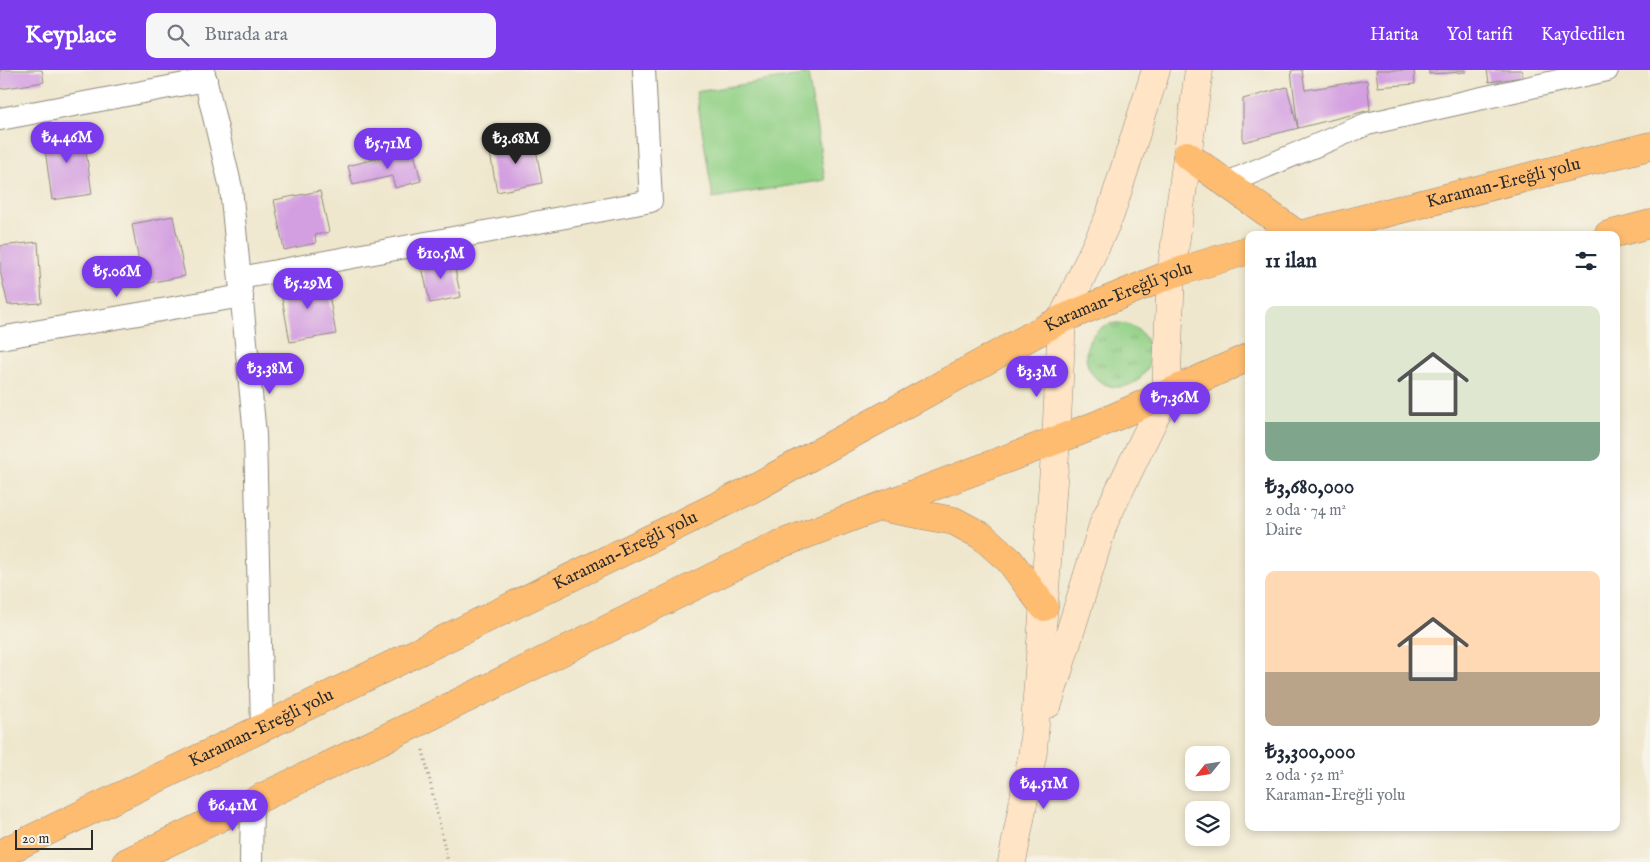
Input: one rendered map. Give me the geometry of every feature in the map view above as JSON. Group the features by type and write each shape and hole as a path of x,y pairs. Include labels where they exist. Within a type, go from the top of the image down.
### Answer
{"highway":[{"name":"Karaman-Ereğli yolu","path":"1315,231 1650,146"},
{"path":"1187,155 1293,231"},
{"path":"1620,232 1650,224"},
{"name":"Karaman-Ereğli yolu","path":"0,854 748,491 1062,319 1171,274 1245,251"},
{"path":"127,862 417,723 778,545 1100,424 1245,359"},
{"path":"880,507 954,521 982,536 1010,561 1044,607"}],"main road":[{"path":"1012,862 1033,751 1056,441 1062,319 1110,215 1156,70"},
{"path":"1033,751 1104,522 1166,394 1171,274 1199,70"}],"street":[{"path":"0,338 651,200 644,70"},
{"path":"1227,183 1367,124 1607,70"},
{"path":"0,119 204,75 231,188 255,435 262,728"},
{"path":"251,862 252,802"}],"path":[{"path":"417,723 448,862"}],"green space":[{"path":"808,74 825,180 713,198 696,92"},
{"path":"1118,323 1136,328 1141,332 1145,337 1150,355 1145,373 1141,378 1136,382 1118,387 1100,382 1095,378 1091,373 1086,355 1091,337 1095,332 1100,328"}],"building":[{"path":"0,70 42,70 44,82 0,89"},
{"path":"1302,70 1305,90 1367,80 1370,110 1243,142 1243,99 1287,87 1298,128 1291,71"},
{"path":"1376,70 1414,70 1415,84 1378,87"},
{"path":"1429,70 1466,70 1466,72 1429,74"},
{"path":"1487,70 1522,70 1523,77 1489,82"},
{"path":"83,129 92,194 52,200 43,135"},
{"path":"534,138 542,183 497,192 489,147"},
{"path":"413,149 421,181 395,188 392,176 353,185 348,166"},
{"path":"320,191 329,232 315,235 316,243 284,250 274,200"},
{"path":"173,216 185,276 143,284 132,224"},
{"path":"38,242 42,303 8,305 0,271 0,246"},
{"path":"452,256 461,297 430,303 421,262"},
{"path":"326,278 336,334 290,342 280,287"}]}
